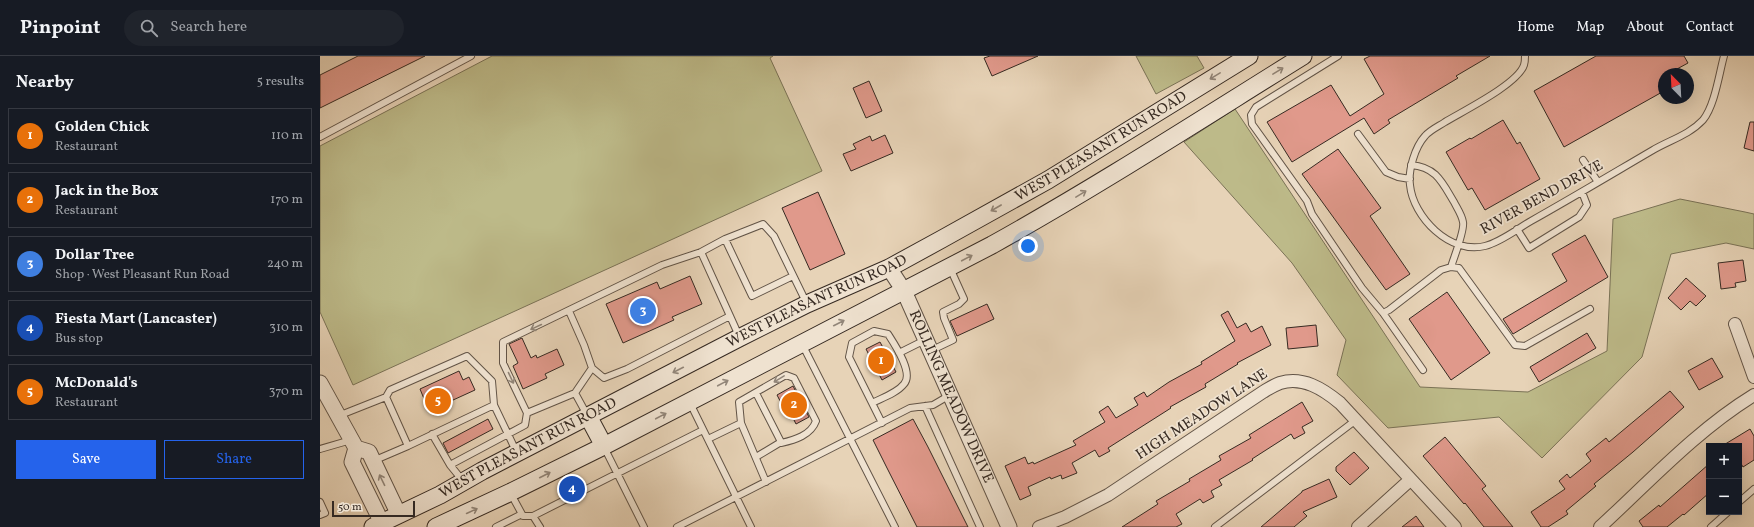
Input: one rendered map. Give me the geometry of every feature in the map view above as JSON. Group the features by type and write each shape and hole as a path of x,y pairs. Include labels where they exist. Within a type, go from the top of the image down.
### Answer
{"main road":[{"name":"WEST PLEASANT RUN ROAD","path":"380,526 402,521 463,481 588,416 807,304 889,268 1048,180 1249,56"},
{"name":"WEST PLEASANT RUN ROAD","path":"436,527 604,446 950,267 1046,215 1106,179 1299,57"},
{"path":"588,416 604,446"}],"street":[{"name":"ROLLING MEADOW DRIVE","path":"889,268 904,291 1009,527"},
{"path":"1735,324 1754,377"},
{"name":"HIGH MEADOW LANE","path":"1040,527 1065,517 1108,495 1263,392 1280,383 1295,381 1321,388 1340,403 1455,527"},
{"path":"320,384 354,444 369,452 402,521"},
{"path":"1600,527 1702,432 1729,410 1754,395"},
{"path":"354,444 352,462 380,526"},
{"path":"1358,527 1410,480"}],"lane":[{"path":"320,136 471,56"},
{"path":"1338,56 1256,107 1251,115 1252,124 1307,201 1312,214 1362,288 1383,313 1423,370"},
{"name":"RIVER BEND DRIVE","path":"1525,56 1524,66 1510,82 1434,128 1425,136 1411,165 1410,186 1416,204 1424,221 1446,240 1464,246 1484,246 1582,192 1658,146 1683,135 1704,118 1712,103 1724,56"},
{"path":"1358,134 1386,172 1398,177 1410,179"},
{"path":"1583,160 1598,182"},
{"path":"1411,165 1427,168 1443,183 1461,214 1463,230 1451,267"},
{"path":"1517,229 1529,248 1579,217 1587,206 1582,192"},
{"path":"450,465 525,425 527,413 503,362 503,342 569,311 662,264 701,252 725,239 763,224 774,236 807,304"},
{"path":"725,239 752,296 793,276"},
{"path":"701,252 739,338"},
{"path":"899,353 953,340 943,312 959,304 964,299 950,267"},
{"path":"1383,313 1441,270 1451,267 1459,268 1515,345 1525,346 1590,309"},
{"path":"569,311 592,368 604,378 627,369 730,316"},
{"path":"872,403 898,390 904,385 908,378 908,371 888,334 874,330 852,343 849,357 872,403 882,423"},
{"path":"801,343 894,527"},
{"path":"338,416 386,397 390,390 467,356 492,381 494,405 507,435 517,453"},
{"path":"527,413 575,393 592,368"},
{"path":"756,456 781,443 792,441 813,429 816,421 794,378 786,375 738,402 741,423 766,482"},
{"path":"575,393 588,416"},
{"path":"756,393 781,443"},
{"path":"677,527 910,408 933,405 950,395"},
{"path":"386,397 408,446"},
{"path":"689,401 751,527"},
{"path":"373,461 494,405"},
{"path":"925,406 980,527"},
{"path":"1215,527 1356,420"},
{"path":"708,439 741,423"},
{"path":"511,492 522,514 526,517 534,516 703,430"},
{"path":"432,434 450,465 463,481"},
{"path":"320,449 354,444"},
{"path":"604,446 644,527"},
{"path":"1742,499 1754,489"},
{"path":"320,502 325,513 320,516"},
{"path":"496,527 522,514"},
{"path":"1711,527 1725,515"},
{"path":"534,516 540,527"},
{"path":"510,520 514,527"}],"shaded area":[{"path":"492,56 773,56 770,58 822,171 353,385 320,312 320,146"},
{"path":"1136,56 1197,56 1204,68 1156,94"},
{"path":"1235,109 1420,387 1528,392 1607,351 1613,219 1680,199 1745,212 1754,214 1754,249 1726,243 1671,254 1642,357 1542,458 1499,417 1388,428 1337,375 1346,340 1292,263 1184,142"}],"building":[{"path":"358,56 425,56 320,108 320,75"},
{"path":"990,56 1038,56 992,76 984,58"},
{"path":"1370,56 1490,56 1456,76 1458,78 1388,120 1390,123 1374,134 1364,118 1292,162 1267,122 1331,85 1350,116 1384,94 1364,59"},
{"path":"1596,56 1684,56 1688,63 1679,68 1658,68 1658,94 1564,147 1534,91"},
{"path":"869,81 882,111 866,118 853,88"},
{"path":"1503,120 1517,144 1520,142 1540,179 1485,210 1472,188 1468,190 1446,152"},
{"path":"1750,122 1754,122 1754,151 1744,148"},
{"path":"885,135 893,153 851,171 843,154 856,149 853,144 870,136 872,141"},
{"path":"1338,149 1381,208 1370,216 1410,274 1386,290 1302,174"},
{"path":"818,192 845,254 810,270 782,208"},
{"path":"1585,235 1608,277 1513,334 1503,319 1567,281 1552,254"},
{"path":"1743,260 1746,281 1735,283 1736,287 1721,289 1718,263"},
{"path":"690,276 702,304 672,317 674,320 623,343 606,304 657,282 660,289"},
{"path":"1686,278 1706,296 1696,306 1690,301 1681,310 1668,298"},
{"path":"1447,292 1490,353 1451,380 1409,319"},
{"path":"987,304 994,319 957,336 950,321"},
{"path":"1228,311 1237,328 1246,323 1251,332 1262,326 1271,345 1237,363 1238,364 1205,384 1206,387 1170,407 1171,408 1108,448 1110,451 1099,457 1095,450 1072,463 1077,473 1062,479 1061,475 1051,479 1050,477 1028,487 1031,495 1020,500 1005,466 1025,457 1028,464 1033,462 1034,464 1076,445 1073,441 1105,422 1099,412 1108,406 1116,418 1138,405 1134,398 1144,392 1147,397 1169,382 1202,364 1201,362 1235,341 1221,315"},
{"path":"1316,325 1318,346 1288,349 1286,328"},
{"path":"1587,333 1596,348 1539,382 1530,367"},
{"path":"522,338 531,358 536,355 537,358 557,349 564,365 545,374 547,378 523,389 513,366 518,363 509,344"},
{"path":"880,342 896,372 882,380 866,349"},
{"path":"1712,358 1723,377 1699,390 1688,371"},
{"path":"459,371 463,380 469,377 475,390 429,411 420,389"},
{"path":"793,386 809,417 796,424 791,414 788,416 777,395"},
{"path":"1670,391 1684,407 1594,484 1596,486 1566,511 1568,514 1548,527 1541,527 1531,512 1565,489 1559,481 1567,474 1570,478 1591,461 1586,454 1606,438 1609,442"},
{"path":"1302,402 1313,421 1302,427 1305,433 1294,439 1291,434 1252,459 1253,460 1219,480 1222,485 1211,491 1214,497 1203,503 1200,499 1176,514 1182,524 1176,527 1122,527 1158,504 1156,501 1190,481 1189,479 1221,460 1219,456 1251,438 1249,435"},
{"path":"488,419 493,429 448,453 443,443"},
{"path":"913,419 968,527 917,527 873,440"},
{"path":"1750,429 1754,436 1754,460 1743,467 1742,443 1727,443"},
{"path":"1445,437 1486,486 1482,489 1513,527 1484,527 1465,503 1464,504 1423,456"},
{"path":"1354,452 1369,468 1350,485 1336,471 1336,467"},
{"path":"1706,467 1706,496 1684,515 1683,514 1667,527 1643,527 1639,521 1659,505 1660,507"},
{"path":"1329,479 1337,497 1303,512 1307,516 1294,527 1261,527 1302,491"},
{"path":"1416,516 1424,527 1402,527"}],"place":[{"name":"Dollar Tree","path":"643,311"},
{"name":"Golden Chick","path":"881,361"},
{"name":"McDonald's","path":"438,401"},
{"name":"Jack in the Box","path":"794,405"},
{"name":"Fiesta Mart (Lancaster)","path":"572,489"}]}
